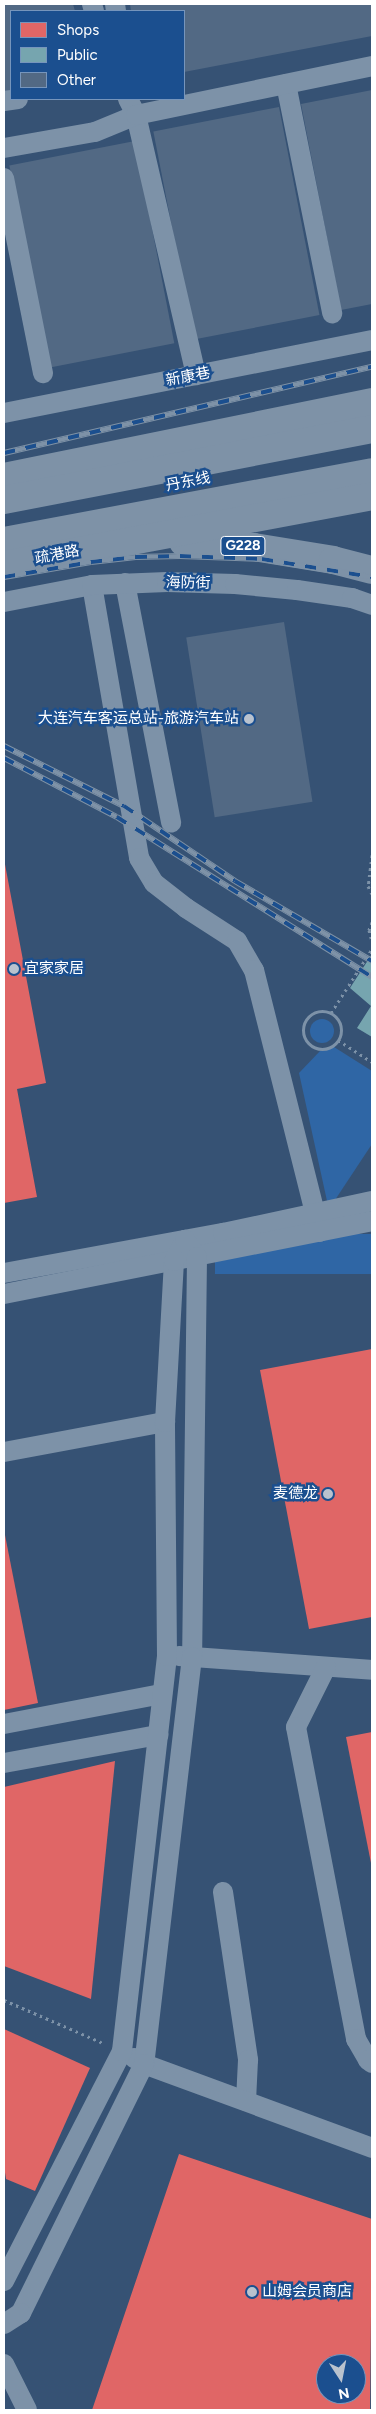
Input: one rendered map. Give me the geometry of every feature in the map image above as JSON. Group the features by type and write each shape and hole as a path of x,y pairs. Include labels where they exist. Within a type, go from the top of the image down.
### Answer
{"highway":[{"path":"4,500 49,479 372,402"},
{"path":"4,477 49,479 372,429"},
{"name":"丹东线","path":"4,517 372,448"},
{"path":"4,541 372,472"},
{"path":"111,545 372,496"},
{"name":"G228","path":"111,545 187,542 254,546 333,560 372,570"},
{"name":"疏港路","path":"4,566 111,545"}],"street":[{"path":"185,99 286,84 372,66"},
{"path":"286,84 332,313"},
{"path":"4,148 95,132 132,107 179,100"},
{"path":"132,107 196,375"},
{"path":"4,178 44,373"},
{"name":"新康巷","path":"4,414 372,340"},
{"path":"124,582 171,823"},
{"name":"海防街","path":"4,602 92,585 124,582 235,584 352,598 372,605"},
{"path":"92,585 139,858 154,883 186,908 237,941 254,970 318,1222"},
{"path":"4,1294 197,1257 318,1222 372,1201"},
{"path":"4,1273 185,1240 318,1222 372,1221"},
{"path":"4,2324 21,2313 144,2064 192,1657 197,1257 185,1240"},
{"path":"4,2281 122,2051 167,1656 165,1422 174,1261 185,1240"},
{"path":"4,1452 165,1422"},
{"path":"167,1656 372,1670"},
{"path":"326,1667 296,1727 356,2039 368,2060 372,2063"},
{"path":"4,1724 162,1694"},
{"path":"4,1763 158,1735"},
{"path":"223,1892 248,2060 246,2100"},
{"path":"122,2051 144,2064 372,2148"},
{"path":"4,2364 27,2410"}],"path":[{"path":"372,855 368,886 372,894"},
{"path":"372,922 370,930 372,941"},
{"path":"331,1013 372,948"},
{"path":"320,1011 331,1013 340,1023 341,1029 338,1040 328,1048 316,1048 306,1040 304,1034 304,1028 309,1016 320,1011"},
{"path":"338,1040 372,1062"},
{"path":"4,2000 122,2051"}],"shaded area":[{"path":"322,1019 330,1023 334,1031 330,1039 322,1043 314,1039 310,1031 314,1023"},
{"path":"334,1047 372,1071 372,1144 335,1200 327,1201 299,1073 321,1050"},
{"path":"215,1234 372,1234 372,1274 215,1274"}],"building: Shops":[{"name":"宜家家居","path":"4,859 46,1083 17,1089 37,1197 4,1203"},
{"name":"麦德龙","path":"372,1349 372,1617 309,1629 260,1370"},
{"path":"4,1530 38,1703 4,1710"},
{"path":"372,1732 372,1863 371,1863 346,1737"},
{"path":"115,1761 91,1999 4,1966 4,1787"},
{"path":"4,2029 90,2068 35,2191 6,2179 4,2166"},
{"name":"山姆会员商店","path":"179,2154 372,2219 370,2410 92,2410"}],"building: Public":[{"path":"372,954 372,1037 357,1028 371,1006 350,988"}],"building: Other":[{"path":"4,4 73,4 75,10 10,10 10,94 4,95"},
{"path":"130,4 372,4 372,36 185,72 185,10 131,10"},
{"path":"372,90 372,304 341,310 301,104"},
{"path":"279,107 319,315 194,340 153,131"},
{"path":"135,141 174,343 49,368 9,165"},
{"name":"大连汽车客运总站-旅游汽车站","path":"284,622 312,802 215,817 186,637"}],"railway":[{"path":"4,453 372,367"},
{"path":"4,577 91,562 136,557 180,556 262,559 372,577"},
{"path":"4,746 124,806 235,881 372,961"},
{"path":"4,758 117,817 372,977"}],"place":[{"name":"大连汽车客运总站-旅游汽车站","path":"249,719"},
{"name":"宜家家居","path":"14,969"},
{"name":"麦德龙","path":"328,1494"},
{"name":"山姆会员商店","path":"252,2292"}]}
